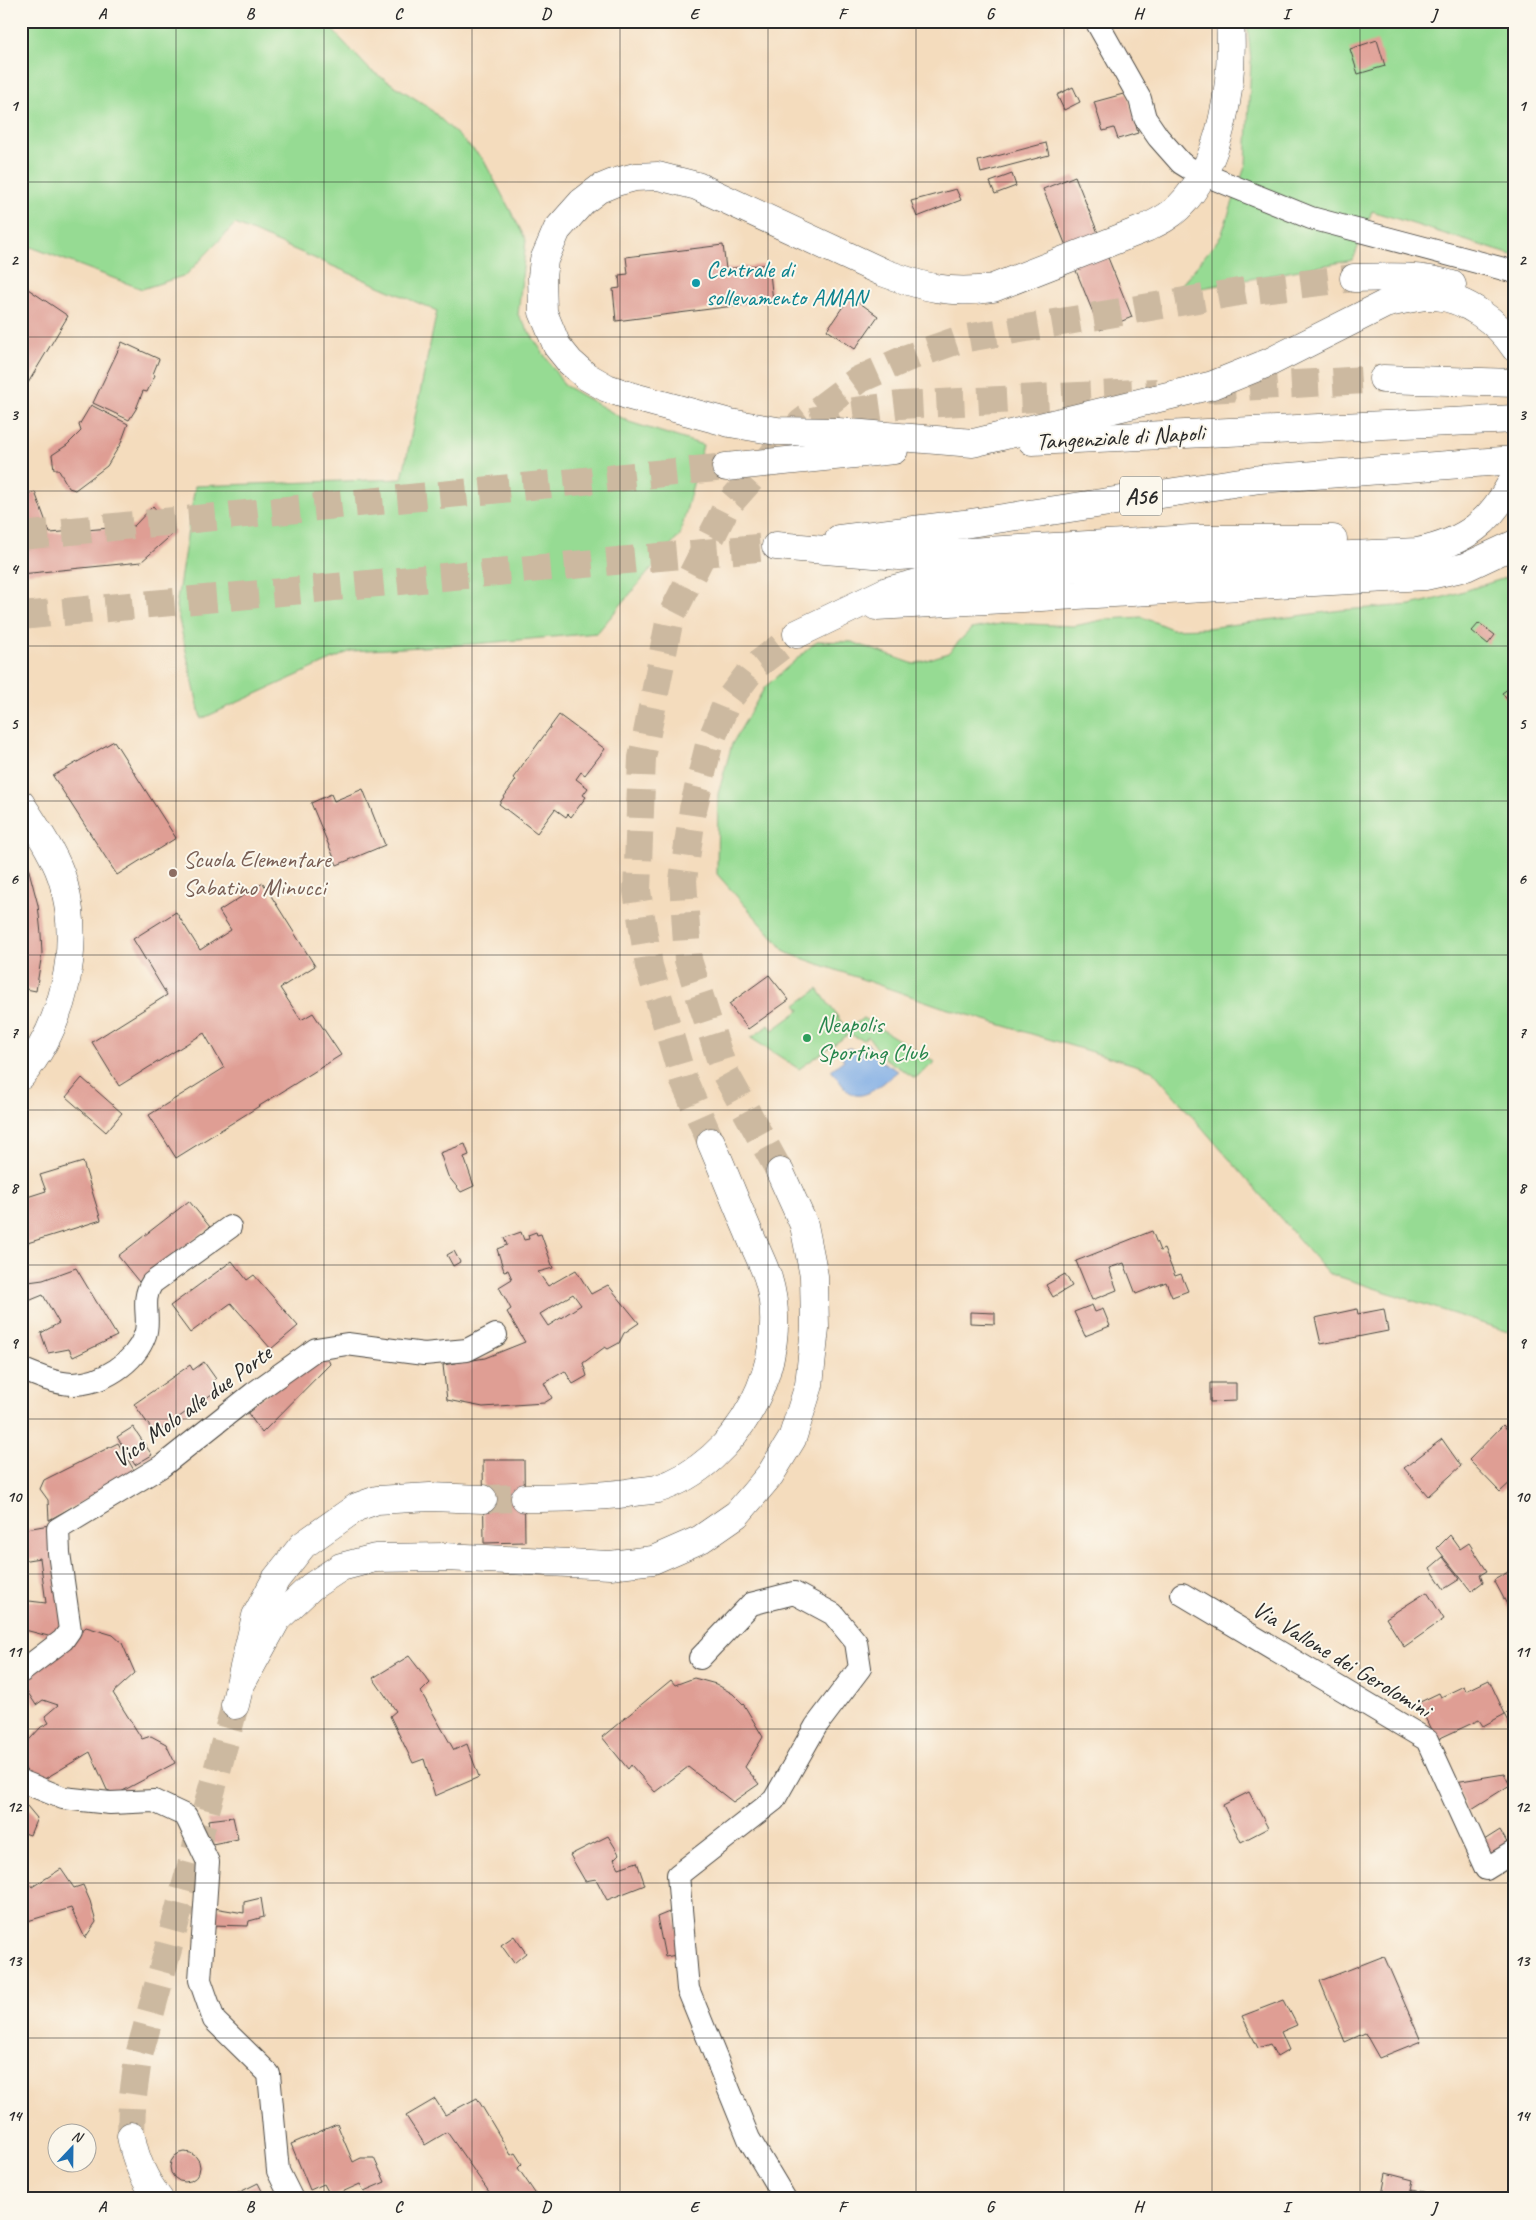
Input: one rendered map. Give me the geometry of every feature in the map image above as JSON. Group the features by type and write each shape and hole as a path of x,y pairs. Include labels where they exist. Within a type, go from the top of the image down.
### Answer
{"main road":[{"path":"1230,21 1231,55 1228,83 1215,146 1192,192 1178,208 1163,220 1146,228 994,288 970,292 944,290 914,284 882,272 697,186 658,176 635,177 616,182 600,190 568,216 550,244 544,260 542,295 543,312 549,329 558,346 570,362 586,376 607,388 630,396 752,428 777,431 838,432 973,443 1213,385 1270,362 1385,304 1404,299 1437,296 1468,306 1490,321 1515,348"},
{"path":"1354,278 1402,276 1429,279 1470,291 1496,314 1515,340"},
{"path":"1383,379 1515,383"},
{"name":"Tangenziale di Napoli","path":"726,467 973,443 1515,419"},
{"path":"1514,473 1496,507 1473,530 1459,540 1440,547 1417,552 1071,568 953,576 928,580 887,591 808,628 867,607 887,605 1425,576 1466,567 1515,544"},
{"name":"A56","path":"1514,473 1495,502 1466,522 1453,528 1418,536 1354,539 1192,539 899,556 772,546 964,524 1260,479 1514,473"},
{"path":"21,804 48,848 64,884 71,938 65,988 48,1034 21,1076"},
{"path":"525,1498 586,1498 656,1489 688,1476 712,1458 735,1433 753,1402 766,1370 773,1336 773,1307 768,1279 711,1142"},
{"path":"483,1499 430,1497 377,1500 356,1507 303,1545 276,1578 256,1616 238,1695 277,1619 311,1587 342,1567 375,1558 446,1557 610,1565 652,1560 701,1539 737,1514 770,1475 792,1439 809,1385 815,1328 814,1276 804,1225 780,1172"},
{"path":"131,2136 134,2152 149,2186 160,2199"}],"street":[{"path":"1096,21 1140,99 1145,118 1158,137 1181,163 1189,168"},
{"path":"1215,180 1311,218 1515,272"},
{"path":"21,1369 44,1379 71,1384 83,1383 115,1371 132,1357 145,1334 147,1292 152,1283 230,1227"},
{"name":"Vico Molo alle due Porte","path":"21,1672 63,1640 70,1630 59,1553 58,1529 162,1466 254,1392 316,1349 347,1344 424,1354 467,1350 496,1335"},
{"path":"700,1658 751,1604 794,1593 833,1614 856,1642 860,1668 816,1726 774,1800 678,1874 688,1989 749,2139 785,2199"},
{"name":"Via Vallone dei Gerolomini","path":"1182,1594 1427,1740 1486,1868 1515,1851"},
{"path":"21,1781 63,1798 110,1803 154,1800 186,1816 208,1862 200,1980 214,2020 269,2074 278,2171 292,2199"}],"green space":[{"path":"21,21 324,21 370,70 427,106 483,159 526,240 518,315 564,385 629,422 703,445 680,535 597,633 474,644 351,651 201,719 176,606 195,486 402,479 437,311 235,224 186,275 142,289 31,247 21,253"},
{"path":"1247,21 1515,21 1515,256 1372,211 1353,260 1175,293 1221,236 1246,164 1251,61"},
{"path":"1515,575 1515,1334 1328,1273 1152,1070 945,1008 787,953 717,874 718,794 732,744 765,687 817,641 852,642 914,664 948,653 971,629 1005,623 1074,626 1107,619 1142,617 1172,629 1207,628 1342,610 1411,605 1448,596"},
{"path":"818,989 847,1030 863,1018 935,1062 915,1078 884,1058 868,1036 863,1040 849,1034 799,1069 751,1038 769,1025 773,1030 800,1010 796,1005"}],"water":[{"path":"867,1043 881,1061 898,1071 868,1093 855,1095 846,1090 831,1070 844,1060 842,1057 844,1049 850,1048 856,1051"}],"building":[{"path":"1377,40 1385,66 1358,74 1350,49"},
{"path":"1073,87 1080,102 1064,110 1057,95"},
{"path":"1127,93 1138,133 1118,139 1114,128 1103,131 1094,102"},
{"path":"1046,143 1049,155 981,173 978,161"},
{"path":"1012,174 1016,186 995,194 990,182"},
{"path":"1075,176 1132,317 1100,330 1043,189"},
{"path":"956,189 961,200 917,217 911,201"},
{"name":"Centrale di sollevamento AMAN","path":"723,245 726,269 769,264 773,301 616,321 613,289 620,288 619,275 628,274 626,257"},
{"path":"25,287 68,316 28,383 21,379 21,292"},
{"path":"850,296 878,316 855,349 827,330"},
{"path":"122,342 159,359 153,374 155,375 147,392 143,391 136,409 129,420 93,403"},
{"path":"91,405 128,424 121,443 107,466 75,490 69,488 58,469 54,469 52,455 67,445 81,431 79,425"},
{"path":"35,492 50,533 134,526 153,506 175,532 141,562 21,574 21,498"},
{"path":"1479,623 1495,635 1488,644 1472,631"},
{"path":"1515,684 1515,702 1511,699 1508,701 1502,693"},
{"path":"559,715 605,749 585,775 581,772 576,779 588,788 583,795 586,797 571,817 568,814 566,817 555,809 537,833 499,804 516,780 513,778"},
{"path":"114,741 176,838 117,875 53,776"},
{"path":"363,789 385,845 337,865 311,803 331,794 334,801"},
{"path":"21,854 28,867 38,905 42,953 36,991 21,988"},
{"path":"263,883 315,966 280,988 301,1020 313,1013 341,1055 176,1158 149,1115 224,1068 204,1033 119,1086 92,1042 167,995 133,939 176,912 200,950 231,930 219,911"},
{"path":"769,975 789,1000 748,1029 729,1004"},
{"path":"82,1078 122,1113 106,1132 66,1097"},
{"path":"465,1144 469,1155 464,1157 474,1186 461,1192 448,1176 440,1153"},
{"path":"83,1162 101,1220 21,1245 21,1199 46,1191 40,1175"},
{"path":"189,1201 210,1227 139,1282 118,1256"},
{"path":"1152,1231 1160,1251 1164,1249 1175,1276 1181,1274 1188,1291 1172,1297 1166,1282 1136,1294 1124,1263 1109,1268 1117,1290 1092,1300 1076,1261"},
{"path":"521,1232 524,1240 529,1239 528,1235 536,1232 537,1235 541,1234 553,1268 538,1272 548,1286 576,1270 591,1294 608,1285 639,1323 624,1333 619,1343 608,1349 605,1347 583,1363 587,1376 573,1384 565,1371 544,1383 552,1398 544,1403 483,1407 447,1400 443,1365 485,1358 525,1342 507,1312 511,1309 499,1287 512,1279 508,1270 504,1271 497,1249 507,1245 504,1238","holes":["573,1294 581,1305 548,1326 540,1314"]},
{"path":"454,1251 460,1262 453,1266 447,1255"},
{"path":"232,1261 247,1280 254,1275 298,1326 271,1349 231,1303 190,1333 170,1306"},
{"path":"76,1268 117,1336 73,1357 69,1349 48,1353 41,1333 59,1323 43,1295 26,1302 21,1301 21,1283 43,1280"},
{"path":"1065,1274 1072,1286 1053,1297 1046,1285"},
{"path":"1092,1305 1095,1312 1103,1309 1110,1326 1085,1336 1074,1312"},
{"path":"1357,1309 1358,1314 1384,1309 1388,1331 1321,1344 1315,1318"},
{"path":"970,1312 995,1313 995,1324 970,1323"},
{"path":"326,1354 330,1364 262,1433 245,1409"},
{"path":"204,1362 216,1379 213,1381 219,1389 155,1434 134,1404 190,1365 193,1370"},
{"path":"1210,1383 1236,1383 1236,1401 1210,1402"},
{"path":"1503,1425 1515,1438 1515,1478 1500,1492 1469,1460"},
{"path":"133,1427 152,1455 135,1465 117,1437"},
{"path":"1442,1439 1461,1466 1428,1496 1404,1468"},
{"path":"118,1443 135,1472 49,1520 48,1500 40,1489 44,1480"},
{"path":"483,1460 524,1460 525,1542 484,1543"},
{"path":"49,1525 62,1621 56,1638 21,1629 21,1600 46,1603 40,1558 21,1561 21,1530"},
{"path":"1450,1535 1460,1549 1469,1543 1487,1571 1480,1575 1483,1582 1471,1591 1437,1548"},
{"path":"1443,1557 1460,1579 1444,1589 1430,1568"},
{"path":"1515,1568 1515,1610 1511,1612 1494,1580"},
{"path":"1427,1592 1444,1619 1404,1647 1386,1618"},
{"path":"86,1627 113,1635 122,1643 135,1673 113,1693 142,1739 151,1736 166,1744 175,1763 117,1794 107,1790 90,1752 41,1781 30,1779 21,1760 21,1749 41,1727 49,1723 45,1716 58,1705 43,1700 36,1705 21,1682"},
{"path":"409,1656 430,1683 421,1692 454,1750 467,1744 479,1777 435,1796 424,1759 413,1763 390,1716 396,1711 373,1678"},
{"path":"694,1678 716,1684 733,1694 744,1705 763,1737 745,1767 759,1784 733,1802 688,1767 655,1792 631,1765 628,1769 602,1737 671,1680 675,1685"},
{"path":"1489,1680 1505,1714 1483,1726 1479,1720 1436,1740 1418,1703 1439,1693 1441,1697 1464,1686 1466,1691"},
{"path":"1515,1710 1515,1733 1505,1714"},
{"path":"1504,1774 1510,1785 1467,1812 1455,1782"},
{"path":"1249,1792 1268,1828 1241,1842 1223,1805"},
{"path":"1515,1800 1515,1812 1510,1804"},
{"path":"21,1803 27,1806 37,1818 30,1835 21,1832"},
{"path":"233,1817 238,1839 212,1844 208,1820"},
{"path":"1500,1830 1510,1848 1489,1855 1481,1842"},
{"path":"608,1836 619,1854 614,1859 619,1868 637,1862 645,1885 607,1900 596,1879 585,1881 570,1855"},
{"path":"61,1869 74,1888 83,1885 90,1901 96,1922 85,1938 71,1908 21,1923 21,1873 32,1887"},
{"path":"261,1898 264,1917 249,1921 248,1926 212,1925 214,1908 244,1913 244,1902"},
{"path":"674,1910 682,1954 665,1957 657,1917"},
{"path":"514,1936 526,1953 514,1963 501,1945"},
{"path":"1384,1956 1421,2041 1379,2058 1365,2033 1345,2042 1320,1981"},
{"path":"1284,2000 1297,2025 1281,2032 1289,2050 1277,2057 1270,2044 1258,2048 1242,2016"},
{"path":"477,2098 511,2155 515,2153 522,2164 518,2168 539,2199 494,2199 447,2132 425,2145 406,2116 435,2099 445,2115"},
{"path":"337,2124 353,2162 361,2158 374,2158 385,2182 364,2191 360,2184 331,2197 324,2184 310,2190 291,2144"},
{"path":"185,2152 196,2156 200,2167 196,2178 185,2182 174,2178 170,2167 174,2156"},
{"path":"1386,2173 1413,2180 1409,2199 1381,2199"},
{"path":"258,2183 266,2199 231,2199 230,2197"},
{"path":"1412,2189 1427,2193 1425,2199 1410,2199"}],"tunnel":[{"path":"711,1142 683,1079 649,966 637,891 642,758 670,618 727,506 801,423 858,380 907,358 961,339 1245,291 1354,278"},
{"path":"1207,389 1383,379"},
{"path":"812,421 848,412 900,405 1157,392"},
{"path":"21,536 726,467"},
{"path":"21,616 768,547"},
{"path":"780,1172 724,1071 688,960 683,880 693,809 709,745 727,702 753,668 797,634"},
{"path":"483,1499 525,1498"},
{"path":"131,2136 132,2103 138,2059 235,1705"}],"place":[{"name":"Centrale di sollevamento AMAN","path":"696,283"},
{"name":"Scuola Elementare Sabatino Minucci","path":"173,873"},
{"name":"Neapolis Sporting Club","path":"807,1038"}]}
